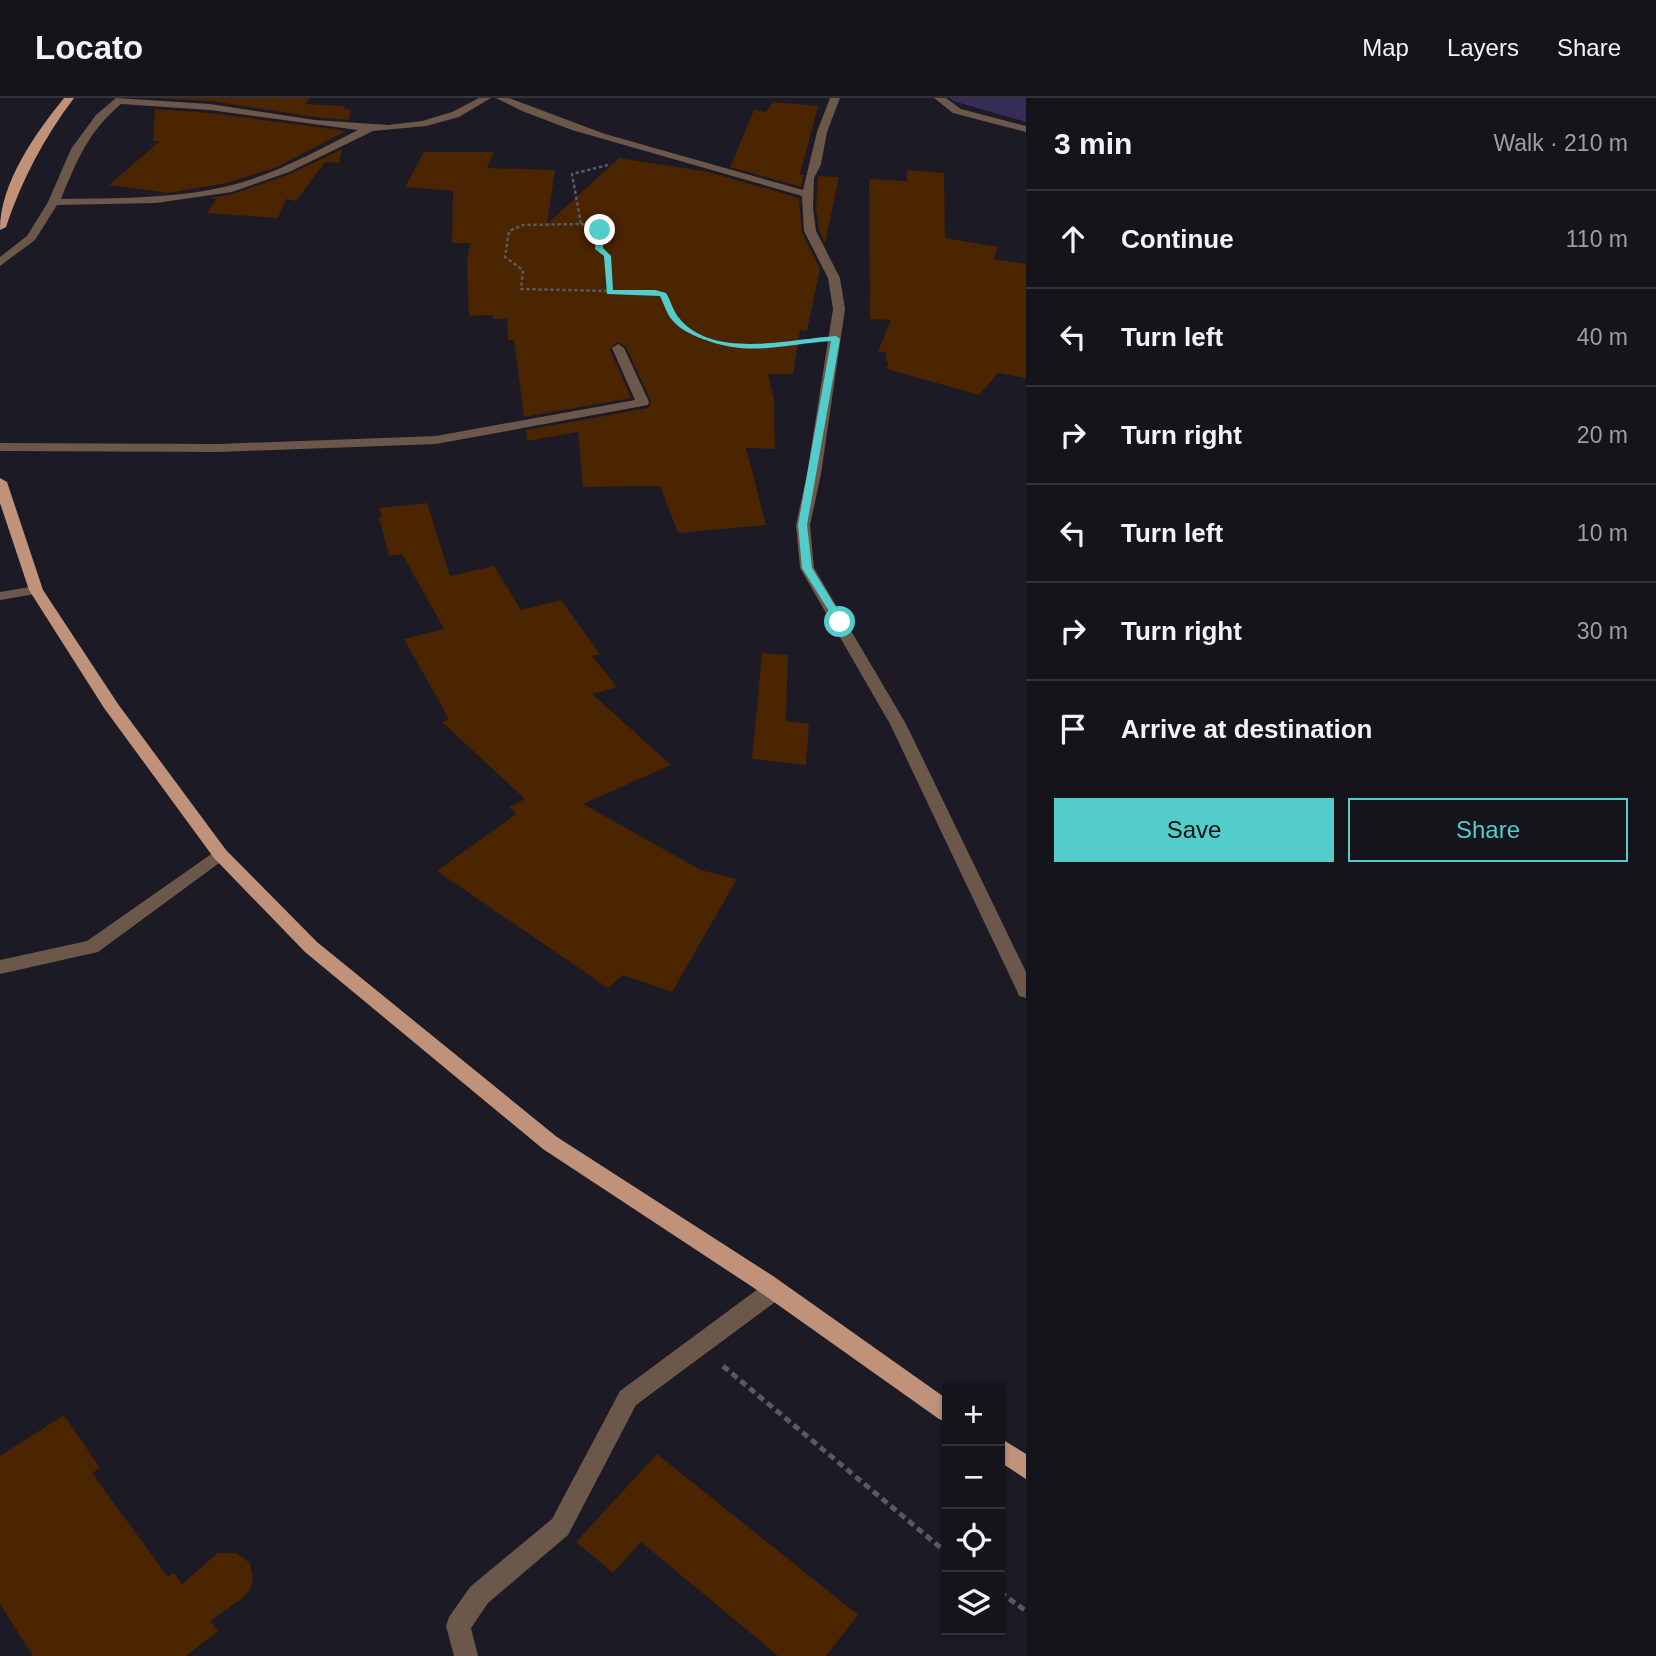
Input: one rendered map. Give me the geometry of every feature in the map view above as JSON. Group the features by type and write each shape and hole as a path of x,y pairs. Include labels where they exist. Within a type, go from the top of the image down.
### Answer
{"main road":[{"path":"0,228 9,199 28,158 69,98"},
{"path":"0,482 36,590 112,708 220,854 311,947 550,1143 774,1290 942,1408"},
{"path":"1005,1453 1026,1468"}],"street":[{"path":"0,263 31,238 54,202 76,149 100,117 121,99 212,108 336,126 374,127 428,124 468,111 486,98"},
{"path":"502,98 576,128 728,171 776,188 808,194"},
{"path":"835,98 822,132 816,164 809,178 808,194 810,231 834,278 839,309 803,525 807,568 898,724 1026,991"},
{"path":"939,98 957,111 1026,129"},
{"path":"54,202 160,201 208,194 256,182 374,127"},
{"path":"0,447 218,448 436,440 643,402 618,348"},
{"path":"0,596 36,590"},
{"path":"0,967 92,947 220,854"},
{"path":"466,1656 458,1626 479,1595 560,1527 628,1398 774,1290"}],"path":[{"path":"582,224 572,174 665,153"},
{"path":"610,292 608,256 599,249 600,230 596,226 523,225 509,231 505,257 523,270 521,289 610,292 655,292 664,295 675,318 691,332 731,346 756,348 798,341 836,339"},
{"path":"698,1345 942,1549"},
{"path":"1005,1596 1026,1611"}],"shaded area":[{"path":"950,98 1026,98 1026,122 953,101"}],"building":[{"path":"157,98 310,98 305,104 345,106 344,109 351,110 349,120 210,101"},
{"path":"773,102 818,106 800,175 804,175 801,187 730,167 754,110 766,112"},
{"path":"155,109 210,113 346,131 277,167 227,183 168,193 109,185 160,141 153,141"},
{"path":"342,149 339,163 325,162 296,201 286,199 278,218 207,213 216,199 209,198 233,194 290,174"},
{"path":"424,152 494,152 487,168 555,170 547,224 619,158 709,172 799,198 802,232 820,269 807,331 800,330 793,374 768,374 774,400 775,449 746,448 766,525 678,533 660,486 583,487 578,432 527,441 526,430 648,408 651,401 626,347 617,342 610,349 631,398 524,417 514,340 508,340 507,319 493,319 493,315 469,316 467,262 470,243 452,243 453,191 405,187"},
{"path":"907,170 944,173 945,238 998,247 994,259 1026,264 1026,378 998,373 979,395 887,369 887,353 878,351 891,320 870,319 869,179 907,181"},
{"path":"818,176 839,177 825,244 819,230 816,208"},
{"path":"427,503 450,576 494,566 521,610 561,600 600,654 592,656 617,687 592,694 671,765 583,804 701,870 737,879 672,992 623,975 608,988 437,871 516,814 509,807 525,799 442,722 449,719 404,639 444,629 402,554 389,556 379,508"},
{"path":"762,653 788,655 786,721 809,724 806,765 752,759"},
{"path":"64,1415 100,1468 92,1473 168,1577 174,1573 182,1584 218,1553 236,1553 250,1563 253,1580 250,1589 244,1597 210,1621 218,1631 186,1656 33,1656 0,1604 0,1456"},
{"path":"657,1454 858,1615 826,1656 778,1656 641,1542 613,1573 576,1542"}],"route":[{"path":"600,230 599,249 608,256 610,292 655,292 664,295 675,318 691,332 731,346 756,348 798,341 836,339 803,525 807,568 840,622"}]}
